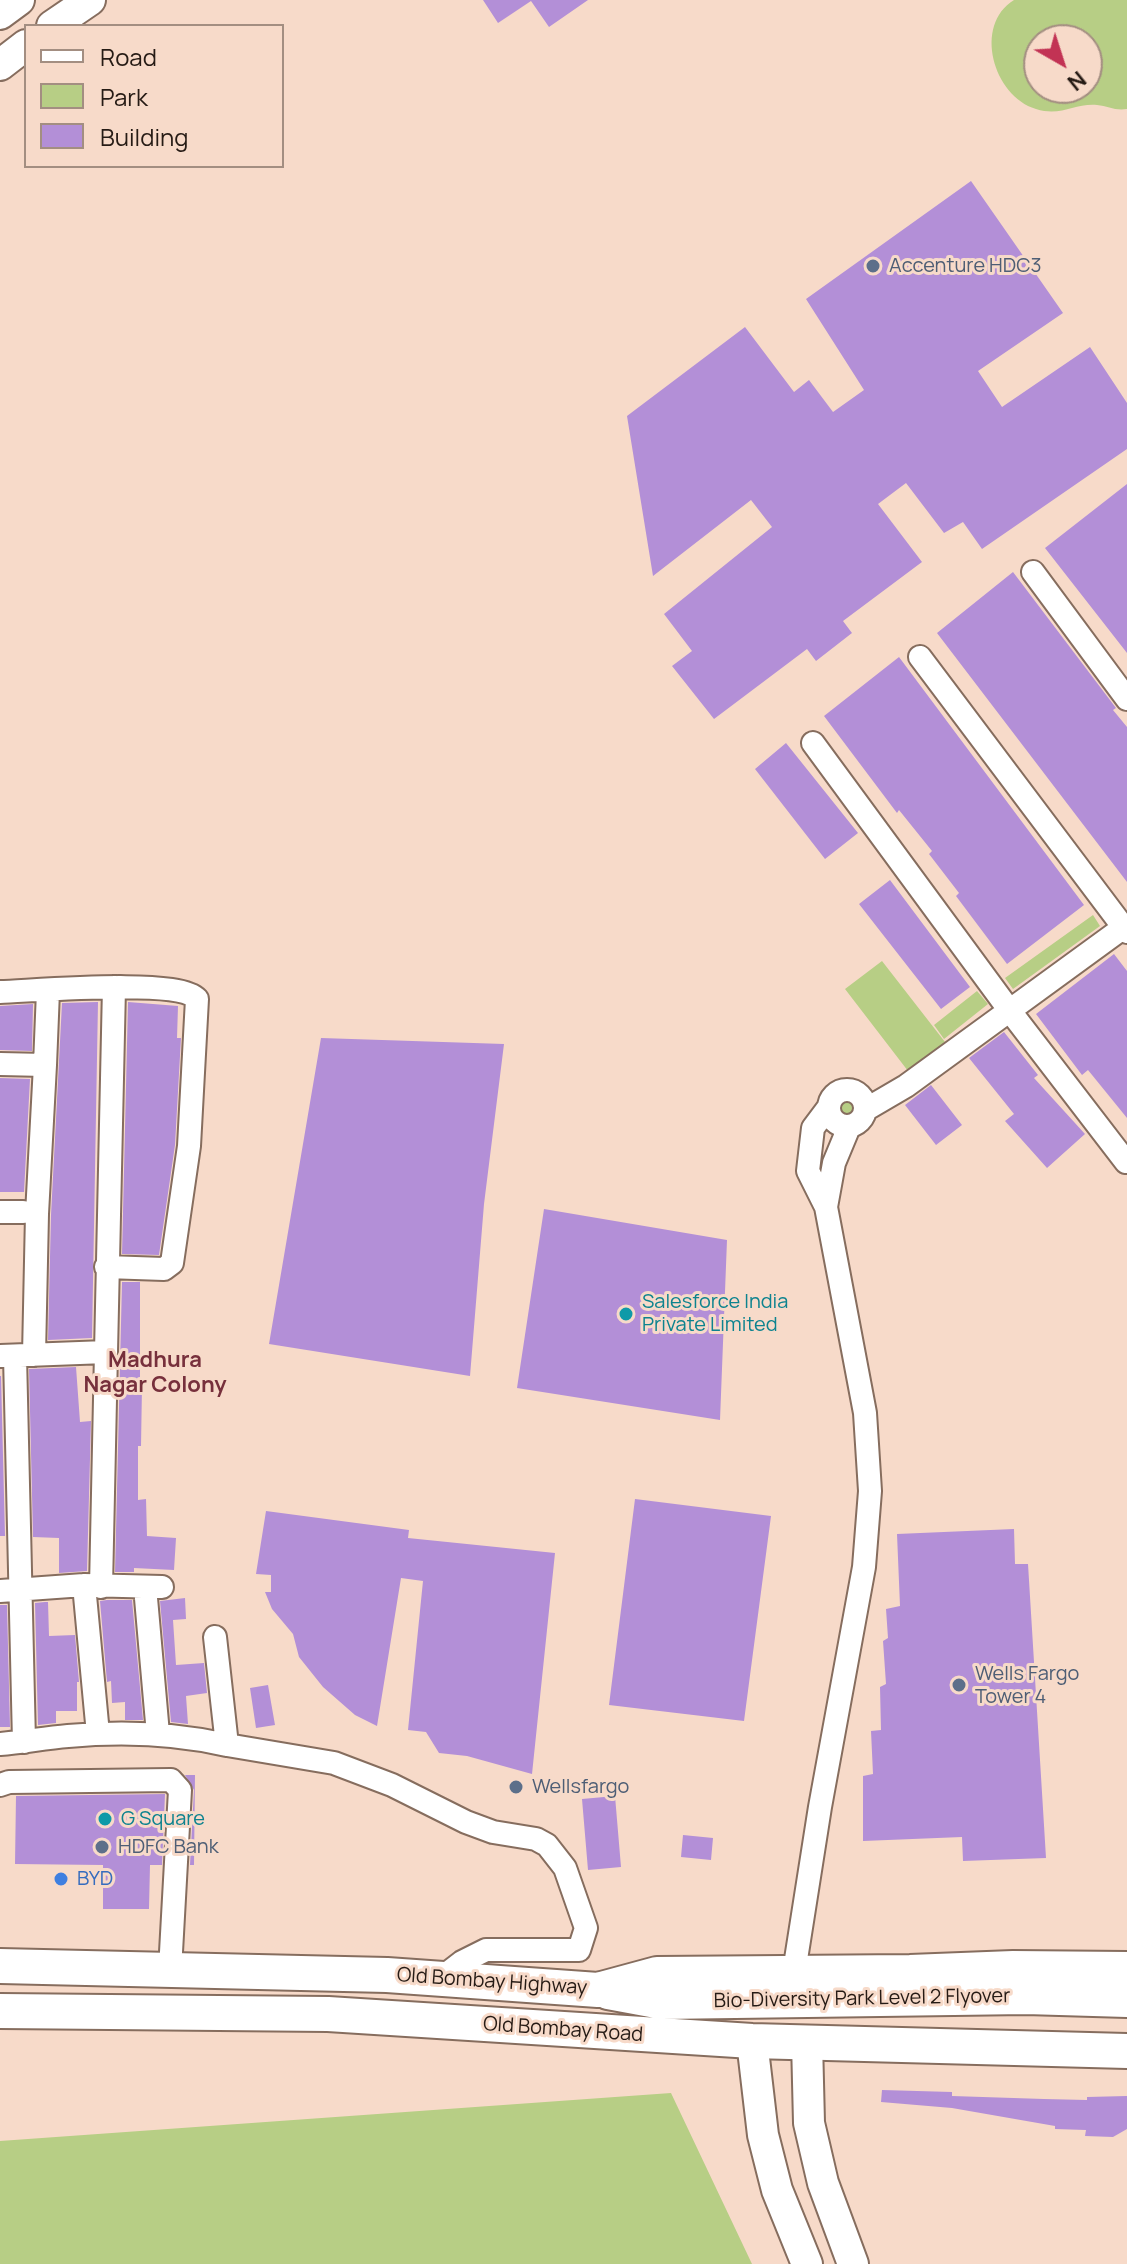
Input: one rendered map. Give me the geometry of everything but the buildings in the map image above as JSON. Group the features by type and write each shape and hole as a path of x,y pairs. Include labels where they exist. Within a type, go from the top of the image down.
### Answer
{"main road":[{"name":"Old Bombay Highway","path":"0,1966 387,1975 598,1990 657,1974 1127,1969"},
{"name":"Bio-Diversity Park Level 2 Flyover","path":"598,1990 662,2002 1026,1997 1127,2000"},
{"name":"Old Bombay Road","path":"0,2011 328,2014 752,2041 1127,2051"}],"street":[{"path":"0,14 19,0"},
{"path":"55,24 90,0"},
{"path":"0,65 24,47"},
{"path":"1033,572 1127,699"},
{"path":"865,1110 906,1086 1126,928 920,657"},
{"path":"813,743 1010,1011 1126,1162"},
{"path":"98,1734 93,1586 106,1352 114,987"},
{"path":"0,992 114,987 176,989 192,993 197,999 189,1146 172,1263 164,1269 106,1267"},
{"path":"24,1742 11,1590 16,1356 37,1214 48,991"},
{"path":"0,1064 45,1065"},
{"path":"794,1972 864,1567 870,1491 865,1413 826,1207 809,1178 807,1163 813,1128 832,1097 848,1089 863,1098 865,1110 860,1121 849,1127 834,1163 826,1207"},
{"path":"828,1108 837,1124 849,1127"},
{"path":"16,1356 106,1352"},
{"path":"11,1590 153,1587 158,1734"},
{"path":"215,1637 227,1745"},
{"path":"0,1744 98,1734 158,1734 190,1736 334,1763 466,1822 493,1832 536,1839 554,1853 565,1868 586,1928 579,1950 486,1950 462,1962 440,1979"},
{"path":"0,1785 9,1782 171,1780 180,1790 170,1970"},
{"path":"752,2041 763,2135 777,2190 807,2264"},
{"path":"807,2041 809,2123 823,2183 853,2264"},
{"path":"777,2190 823,2183"}],"green space":[{"path":"1014,0 1127,0 1127,109 1089,105 1045,111 1025,104 1103,104 1103,24 1023,24 1023,103 999,75 992,42 994,26 1001,11"},
{"path":"1093,915 1100,926 1013,989 1005,978"},
{"path":"882,961 945,1042 908,1071 845,989"},
{"path":"977,991 988,1004 944,1039 934,1025"},
{"path":"845,1099 856,1110 845,1121 834,1110"},
{"path":"671,2093 752,2264 0,2264 0,2141"}],"place":[{"name":"Accenture HDC3","path":"873,266"},
{"name":"Salesforce India Private Limited","path":"626,1314"},
{"name":"Wells Fargo Tower 4","path":"959,1685"},
{"name":"Wellsfargo","path":"516,1787"},
{"name":"G Square","path":"105,1819"},
{"name":"HDFC Bank","path":"102,1847"},
{"name":"BYD","path":"61,1879"}],"district":[{"name":"Madhura Nagar Colony","path":"155,1374"}]}
